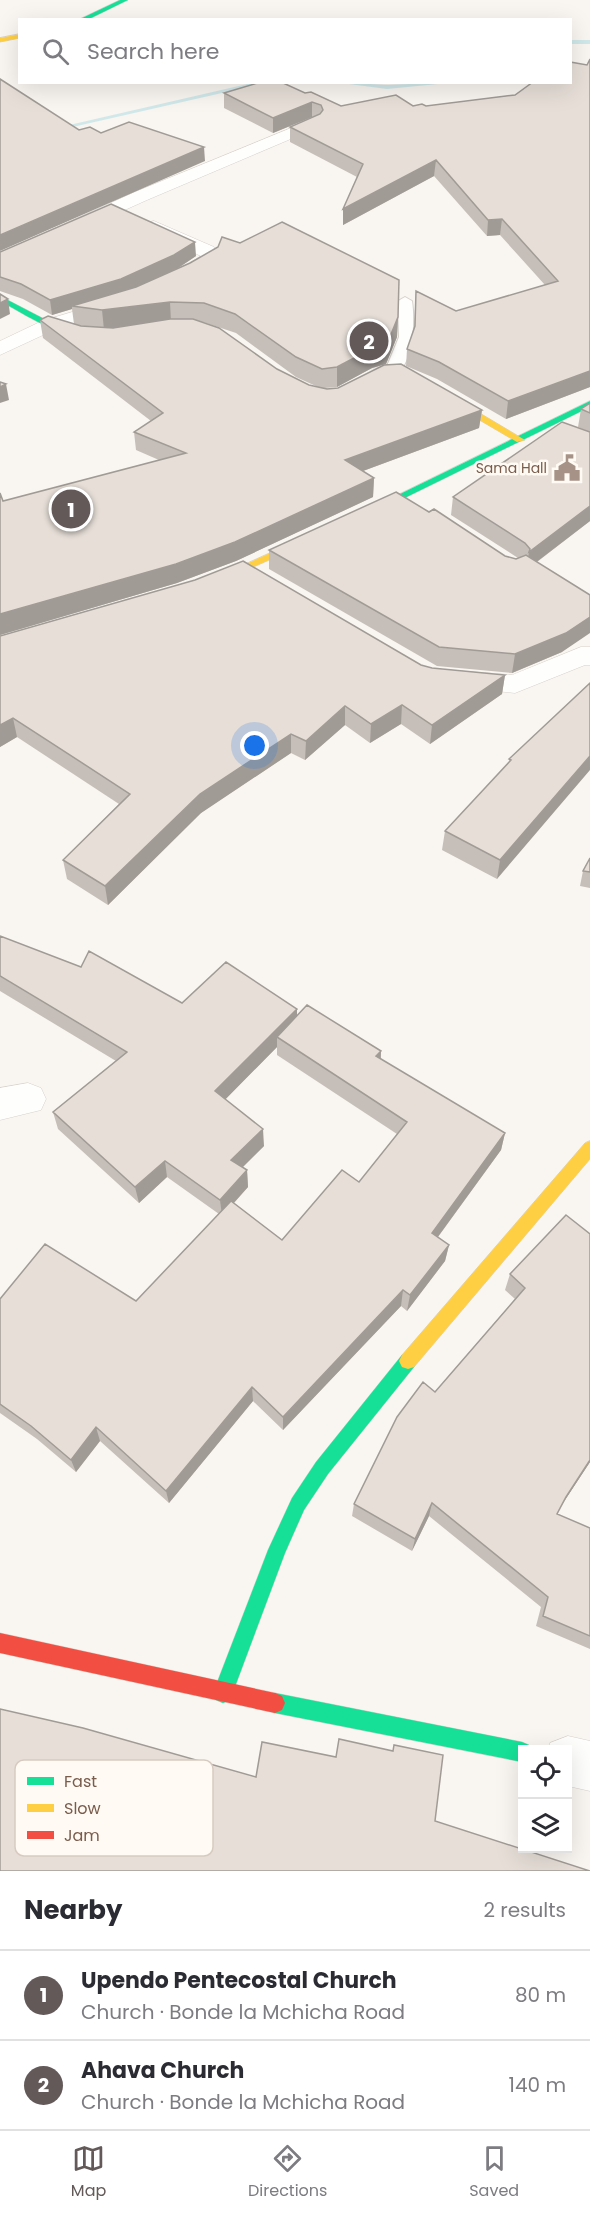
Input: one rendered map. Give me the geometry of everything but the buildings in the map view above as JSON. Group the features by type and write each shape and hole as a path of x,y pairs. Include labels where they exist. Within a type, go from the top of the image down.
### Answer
{"street":[{"path":"86,18 115,7 125,0"},
{"path":"0,40 18,36"},
{"path":"0,260 111,209 313,124"},
{"path":"111,209 207,250 211,255 211,260 202,266 166,284"},
{"path":"0,298 49,325 80,337 100,338"},
{"path":"0,349 49,325 130,300"},
{"path":"386,373 409,375"},
{"path":"429,387 520,440"},
{"path":"353,519 413,502 520,440 560,429 590,404"},
{"path":"197,588 324,532"},
{"path":"246,568 275,585"},
{"path":"430,676 515,684 581,656 590,656"},
{"path":"223,1693 281,1541 298,1504 322,1467 405,1365 590,1149"},
{"path":"0,1643 223,1693 518,1751"},
{"path":"572,1762 590,1766"}],"lane":[{"path":"386,373 404,351 408,321 405,301"}],"waterway":[{"path":"572,42 590,42"},
{"path":"55,129 258,84"},
{"path":"357,84 387,87 428,84"}],"traffic: fast":[{"path":"85,18 125,0"},
{"path":"0,298 49,325 82,337"},
{"path":"362,515 590,404"},
{"path":"223,1693 277,1550 298,1504 322,1468 408,1361"},
{"path":"275,1703 518,1751"}],"traffic: slow":[{"path":"0,40 18,36"},
{"path":"443,395 520,440"},
{"path":"209,583 310,538"},
{"path":"408,1361 590,1148"}],"traffic: jam":[{"path":"0,1643 275,1703"}],"place":[{"name":"Ahava Church","path":"369,341"},
{"name":"Sama Hall","path":"567,468"},
{"name":"Upendo Pentecostal Church","path":"71,509"}]}
